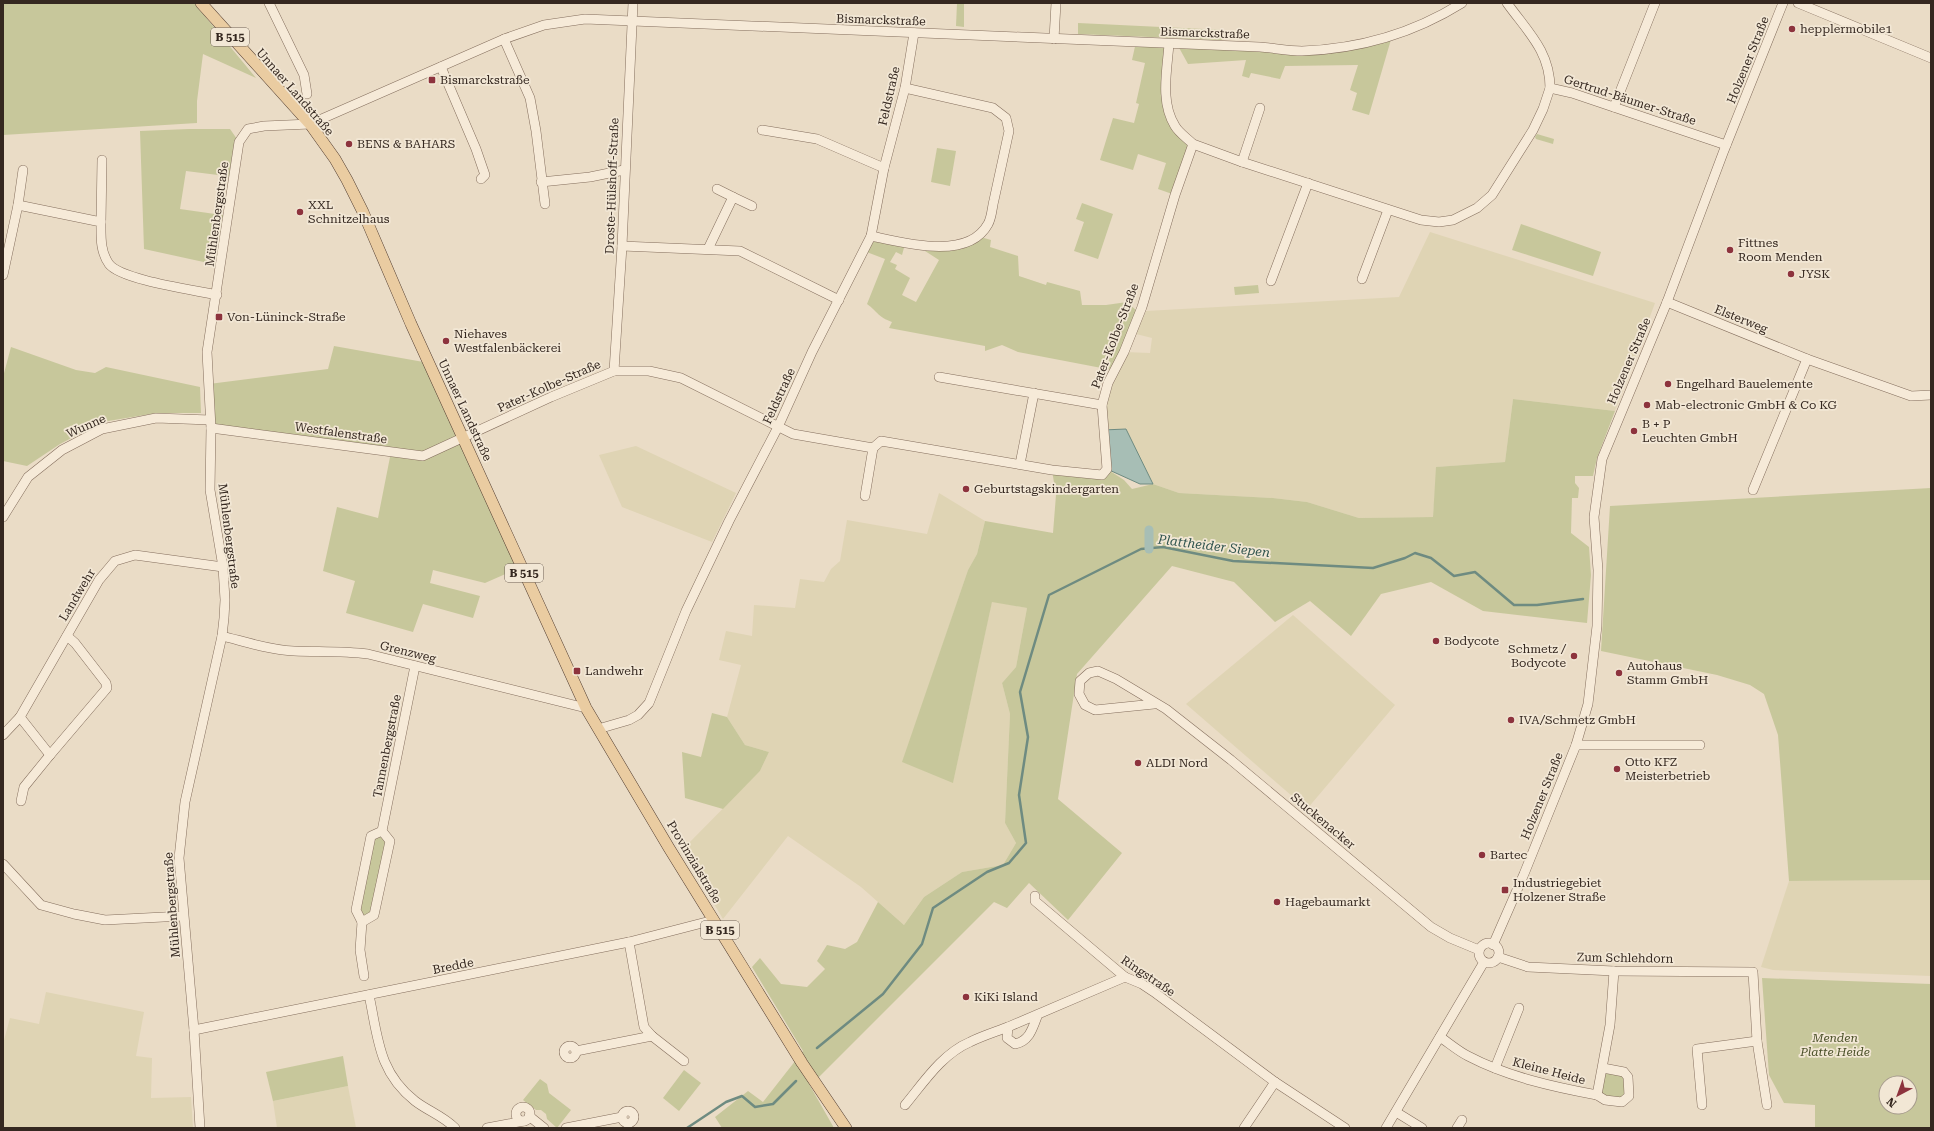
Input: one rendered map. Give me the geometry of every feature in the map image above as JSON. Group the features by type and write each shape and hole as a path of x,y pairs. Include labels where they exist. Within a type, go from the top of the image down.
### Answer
{"main road":[{"name":"Unnaer Landstraße","path":"201,3 310,124 335,159 363,212 411,324 586,708 598,729"},
{"name":"Provinzialstraße","path":"598,729 802,1062 846,1128"}],"street":[{"path":"269,3 304,75 307,94"},
{"name":"Droste-Hülshoff-Straße","path":"614,371 622,246 624,170 633,3"},
{"path":"1054,40 1056,3"},
{"name":"Bismarckstraße","path":"310,124 504,40 544,25 585,19 914,32 1054,40 1260,47 1301,51 1354,46 1415,27 1462,3"},
{"name":"Gertrud-Bäumer-Straße","path":"1507,3 1546,58 1550,73 1550,88 1568,92 1726,145"},
{"path":"1614,107 1655,3"},
{"name":"Holzener Straße","path":"1493,945 1524,874 1576,745 1588,704 1597,626 1598,570 1594,517 1602,459 1667,302 1726,145 1783,3"},
{"path":"1798,3 1931,58"},
{"name":"Feldstraße","path":"598,729 634,717 649,703 686,612 729,521 778,426 871,236 884,168 904,88 914,32"},
{"path":"504,40 530,98 536,131 541,182 545,204"},
{"path":"1169,44 1166,107 1176,127 1193,144 1242,162 1421,220 1439,222 1453,220 1477,208 1492,195 1529,136 1543,109 1550,88"},
{"path":"441,67 485,174 480,178"},
{"path":"871,236 905,244 940,248 957,246 977,236 989,223 1009,131 1006,118 993,108 904,88"},
{"path":"1242,162 1260,108"},
{"name":"Mühlenbergstraße","path":"200,1128 194,1030 179,858 180,833 193,764 222,636 225,600 223,567 210,490 210,424 207,352 217,295 239,142 248,130 255,127 310,124"},
{"path":"762,130 817,139 884,168"},
{"name":"Pater-Kolbe-Straße","path":"464,438 551,397 614,371 649,371 681,378 793,434 873,448 881,441 1020,464 1102,475 1107,469 1102,405 1108,383 1124,352 1142,307 1175,195 1193,144"},
{"path":"102,160 101,222 103,251 110,265 124,275 217,295"},
{"path":"3,276 18,205 23,170"},
{"path":"541,182 590,177 624,170"},
{"path":"1272,281 1308,183"},
{"path":"717,189 752,206"},
{"path":"708,249 734,197"},
{"path":"18,205 101,222"},
{"path":"1362,279 1388,210"},
{"path":"622,246 740,251 839,300"},
{"name":"Elsterweg","path":"1667,302 1807,359 1911,396 1931,395"},
{"path":"1753,490 1807,359"},
{"path":"939,377 1102,405"},
{"path":"1020,464 1034,393"},
{"name":"Wunne","path":"3,518 28,477 62,450 102,429 156,418 210,424"},
{"name":"Westfalenstraße","path":"210,424 423,456 464,438"},
{"path":"865,496 873,448"},
{"name":"Landwehr","path":"3,734 20,717 98,580 115,561 135,555 223,567"},
{"path":"21,801 24,787 108,688 106,683 75,643 67,636"},
{"name":"Grenzweg","path":"222,636 288,650 342,651 368,654 586,708"},
{"name":"Tannenbergstraße","path":"382,831 415,666"},
{"name":"Stuckenacker","path":"1154,704 1095,710 1085,705 1079,694 1080,681 1088,673 1098,672 1116,679 1154,704 1166,709 1231,760 1431,927 1450,938 1479,950"},
{"path":"20,717 50,755"},
{"name":"Holzener Straße","path":"1576,745 1700,745"},
{"path":"362,922 374,915 390,841 382,831 371,836 356,910 362,922 360,950 364,976"},
{"path":"3,864 41,905 74,914 105,920 183,916"},
{"name":"Ringstraße","path":"1035,896 1035,901 1125,977 1142,984 1154,992 1275,1082 1345,1128"},
{"name":"Bredde","path":"194,1030 629,942 714,920"},
{"path":"629,942 644,1027 652,1036 684,1060"},
{"path":"1486,944 1493,945 1498,950 1498,957 1492,962 1484,962 1479,956 1479,950 1486,944"},
{"name":"Zum Schlehdorn","path":"1498,957 1528,967 1614,972 1753,972 1757,1041"},
{"path":"1386,1128 1484,962"},
{"name":"Kleine Heide","path":"1597,1095 1610,1025 1614,972"},
{"path":"905,1105 932,1071 954,1051 970,1042 1125,977"},
{"path":"369,995 384,1060 393,1080 415,1101 448,1121 455,1128"},
{"name":"Kleine Heide","path":"1495,1068 1519,1008"},
{"path":"1008,1027 1007,1038 1015,1044 1023,1043 1031,1033 1038,1014"},
{"path":"576,1051 652,1036"},
{"name":"Kleine Heide","path":"1440,1037 1468,1056 1519,1077 1562,1089 1597,1095 1605,1100 1622,1102 1628,1096 1628,1077 1624,1072 1603,1068"},
{"path":"1702,1105 1696,1049 1757,1041 1767,1105"},
{"path":"1244,1128 1275,1082"},
{"path":"1396,1112 1422,1128"},
{"path":"566,1128 622,1118"},
{"path":"487,1128 526,1119 544,1128"}],"shaded area":[{"path":"1430,232 1655,303 1615,411 1513,399 1505,462 1437,467 1433,517 1359,518 1307,502 1273,498 1179,493 1153,484 1126,429 1103,430 1102,404 1124,352 1150,353 1152,338 1136,334 1146,311 1399,297"},
{"path":"1126,429 1153,484 1140,484 1107,469 1103,430"},
{"path":"636,446 736,493 712,542 622,507 599,455"},
{"path":"939,493 985,521 977,554 968,570 903,762 953,782 992,601 1027,608 1016,667 1002,683 1010,714 1005,823 1016,843 1003,865 962,872 924,897 904,925 861,887 788,836 723,919 682,850 760,771 769,752 745,745 727,717 741,665 719,660 726,631 752,636 754,605 795,608 800,579 824,582 831,569 840,561 847,520 927,534"},
{"path":"1293,615 1395,705 1307,809 1186,704"},
{"path":"1931,880 1931,976 1773,970 1761,967 1789,881"},
{"path":"46,992 144,1012 136,1056 152,1058 151,1098 191,1097 193,1128 3,1128 3,1044 10,1018 39,1024"},
{"path":"348,1086 356,1128 277,1128 273,1101"}],"green space":[{"path":"3,3 194,3 256,78 203,54 197,101 197,123 3,135"},
{"path":"957,3 964,3 964,27 956,26"},
{"path":"1078,23 1224,30 1222,40 1078,34"},
{"path":"1392,36 1369,115 1352,110 1357,93 1350,90 1358,65 1285,66 1280,79 1251,73 1249,78 1242,76 1246,60 1188,64 1177,44 1301,51"},
{"path":"1136,42 1169,44 1166,107 1193,144 1175,195 1158,189 1166,163 1138,154 1133,170 1100,160 1113,118 1134,123 1139,104 1136,103 1145,63 1132,60"},
{"path":"230,129 239,142 234,177 186,171 180,209 229,216 222,266 144,249 140,131"},
{"path":"1537,134 1554,139 1553,144 1536,139 1535,137"},
{"path":"937,148 956,151 950,186 931,182"},
{"path":"1082,203 1113,214 1098,259 1074,251 1084,222 1076,219"},
{"path":"1521,224 1601,252 1593,276 1512,250"},
{"path":"871,236 905,244 902,255 896,252 890,262 897,265 895,269 910,278 902,295 916,302 939,260 925,251 927,246 940,247 977,236 991,240 990,247 1018,256 1019,276 1046,285 1047,282 1080,291 1082,305 1106,305 1127,302 1137,311 1112,370 1018,352 1002,345 985,351 985,346 889,328 892,322 881,316 867,304 885,259 864,251"},
{"path":"1258,285 1259,293 1235,295 1234,287"},
{"path":"334,346 429,363 521,567 485,583 433,570 430,583 480,596 473,618 423,604 413,632 346,613 355,581 323,571 337,507 378,518 391,452 211,428 209,384 328,369"},
{"path":"11,347 76,370 95,373 106,367 200,387 201,413 157,413 102,422 60,444 27,466 3,461 3,377"},
{"path":"1513,399 1615,411 1597,458 1593,476 1575,476 1575,483 1579,488 1578,498 1572,498 1571,533 1589,547 1591,575 1587,623 1483,611 1431,582 1381,594 1351,636 1310,601 1275,622 1234,582 1172,566 1077,674 1058,799 1122,853 1068,920 1029,883 1007,908 994,902 820,1076 809,1084 834,1128 722,1128 715,1117 748,1091 763,1102 803,1051 752,967 760,958 781,984 807,987 825,969 817,961 827,945 845,949 857,942 878,902 904,925 924,897 962,872 1003,865 1016,843 1005,823 1010,714 1002,683 1016,667 1027,608 992,602 953,783 902,762 968,570 977,554 985,521 1053,533 1056,495 1052,470 1102,475 1107,469 1124,480 1132,489 1153,484 1179,493 1273,498 1307,502 1359,518 1433,517 1436,467 1505,462"},
{"path":"1931,488 1931,880 1789,881 1778,735 1764,694 1750,685 1717,675 1601,651 1610,506"},
{"path":"712,713 727,717 745,745 769,752 760,771 723,809 685,798 682,752 701,757"},
{"path":"381,834 388,842 372,914 363,920 358,909 373,838"},
{"name":"Menden Platte Heide","path":"1762,978 1931,984 1931,1128 1815,1128 1815,1105 1784,1103 1769,1075"},
{"path":"343,1056 348,1086 273,1101 266,1072"},
{"path":"1603,1068 1624,1072 1629,1096 1622,1102 1597,1095"},
{"path":"684,1070 701,1083 679,1111 663,1098"},
{"path":"540,1079 547,1084 549,1093 571,1110 557,1128 547,1119 546,1114 541,1110 536,1110 523,1100"}],"waterway":[{"path":"1149,530 1149,549"},
{"name":"Plattheider Siepen","path":"817,1048 883,994 922,944 933,908 987,872 1009,863 1026,843 1019,795 1028,737 1020,692 1049,595 1141,549 1163,547 1233,561 1373,568 1405,558 1415,553 1431,558 1454,576 1475,572 1514,605 1537,605 1583,599"},
{"name":"Plattheider Siepen","path":"687,1128 726,1102 742,1096 755,1107 773,1104 796,1081"}],"place":[{"name":"hepplermobile1","path":"1792,29"},
{"name":"Bismarckstraße","path":"432,80"},
{"name":"BENS & BAHARS","path":"349,144"},
{"name":"XXL Schnitzelhaus","path":"300,212"},
{"name":"Fittnes Room Menden","path":"1730,250"},
{"name":"JYSK","path":"1791,274"},
{"name":"Von-Lüninck-Straße","path":"219,317"},
{"name":"Niehaves Westfalenbäckerei","path":"446,341"},
{"name":"Engelhard Bauelemente","path":"1668,384"},
{"name":"Mab-electronic GmbH & Co KG","path":"1647,405"},
{"name":"B + P Leuchten GmbH","path":"1634,431"},
{"name":"Geburtstagskindergarten","path":"966,489"},
{"name":"Bodycote","path":"1436,641"},
{"name":"Schmetz / Bodycote","path":"1574,656"},
{"name":"Landwehr","path":"577,671"},
{"name":"Autohaus Stamm GmbH","path":"1619,673"},
{"name":"IVA/Schmetz GmbH","path":"1511,720"},
{"name":"ALDI Nord","path":"1138,763"},
{"name":"Otto KFZ Meisterbetrieb","path":"1617,769"},
{"name":"Bartec","path":"1482,855"},
{"name":"Industriegebiet Holzener Straße","path":"1505,890"},
{"name":"Hagebaumarkt","path":"1277,902"},
{"name":"KiKi Island","path":"966,997"}]}
